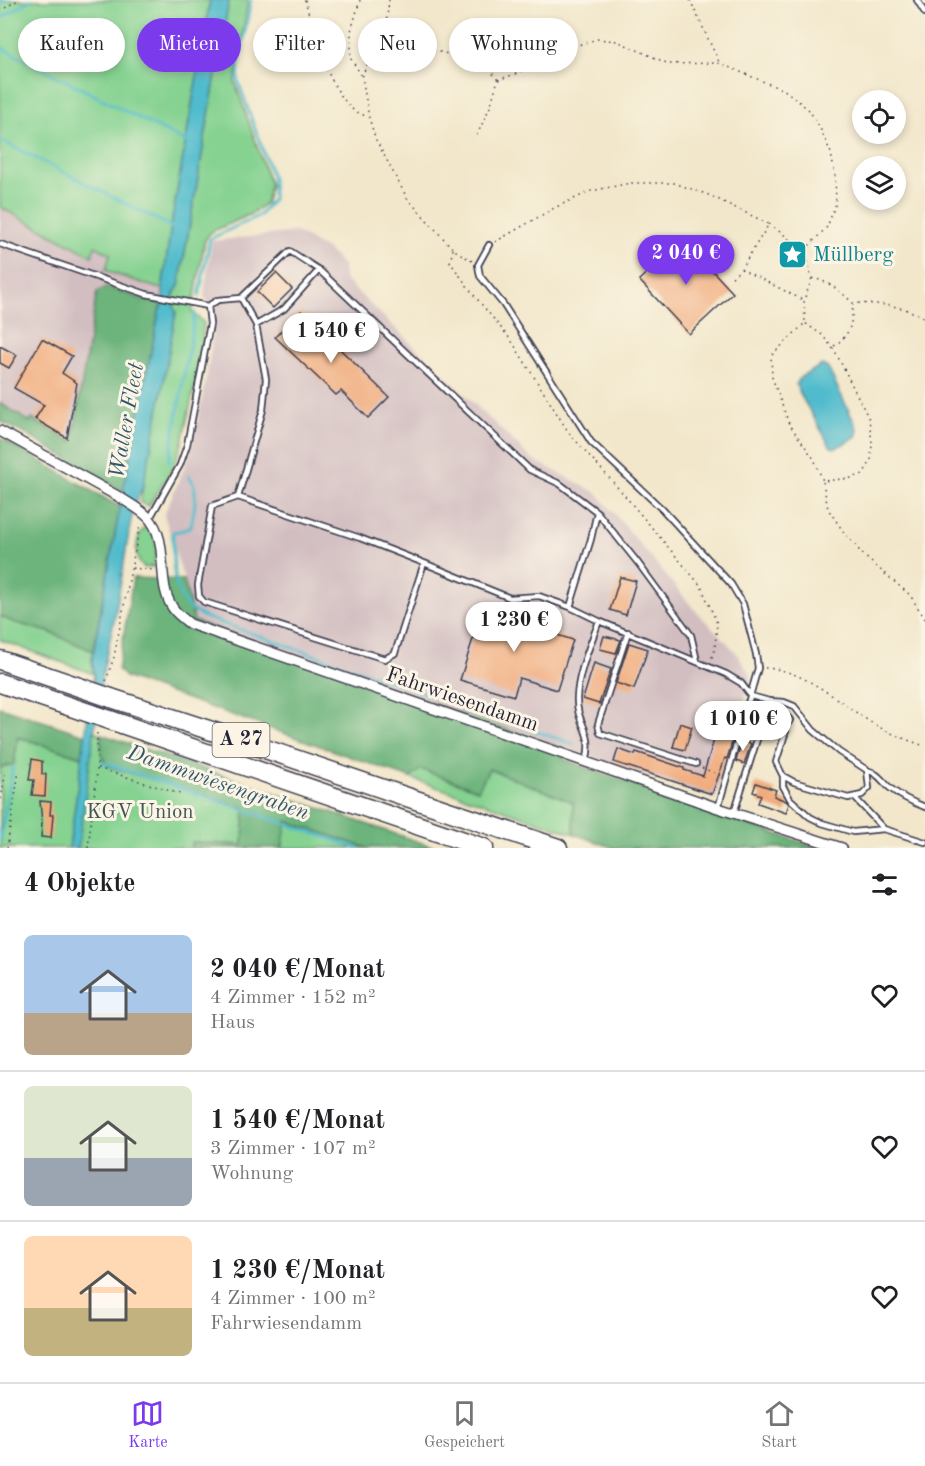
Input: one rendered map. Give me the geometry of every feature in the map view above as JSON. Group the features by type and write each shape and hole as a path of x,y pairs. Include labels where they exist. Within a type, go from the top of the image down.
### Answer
{"highway":[{"path":"0,648 30,670"},
{"name":"A 27","path":"0,660 558,848"},
{"name":"A 27","path":"0,683 80,710 103,726 484,848"}],"street":[{"path":"0,431 121,498 144,514"},
{"name":"Fahrwiesendamm","path":"144,514 161,545 162,569 167,594 174,610 190,624 718,808 842,848"}],"lane":[{"path":"917,0 925,13"},
{"path":"0,244 146,294 208,306 218,300 241,298 290,251 319,270 530,470 560,484 597,512 691,634 697,661"},
{"path":"489,245 478,265 480,276 503,304 591,442 663,510 731,585 743,604 758,668 752,696 718,808"},
{"path":"256,325 284,309 319,270"},
{"path":"238,497 263,410 266,379 256,325 241,298"},
{"path":"144,514 180,465 187,445 210,324 208,306"},
{"path":"424,563 395,653 386,659 204,602 198,597 198,585 212,506 238,497 360,538 424,563 510,598 539,596 709,666 741,683 752,696 794,706 813,730 839,752 867,770 875,772 889,787 908,801 925,807"},
{"path":"570,608 591,540 597,512"},
{"path":"586,762 590,744 579,714 577,699 581,674 599,621"},
{"path":"628,632 598,724 600,733 696,764"},
{"path":"734,813 769,701"},
{"path":"767,709 783,712 790,720 789,722"},
{"path":"786,731 776,762 783,776 783,786 790,799 810,817 853,832 884,829 925,843"},
{"path":"783,776 794,782 848,798 861,795 869,788 867,770"},
{"path":"854,797 884,829"}],"path":[{"path":"0,11 18,0"},
{"path":"304,0 321,53 339,93 352,110 369,118"},
{"path":"360,0 351,31 351,59 362,76 369,118 376,140 407,198 453,249 478,265"},
{"path":"387,18 389,0"},
{"path":"690,0 719,63"},
{"path":"498,80 518,73 541,57 597,39 617,41 669,64 719,63 786,91 809,110 831,153 835,177 836,203 827,227 801,254"},
{"path":"437,51 484,64 498,80"},
{"path":"362,76 364,72"},
{"path":"477,135 490,107 498,80"},
{"path":"489,245 554,208 591,191 631,183 674,183 709,195 769,224 787,237 808,262 812,278 804,300 805,323 771,356 772,377 789,424 814,459 823,481 828,509 864,556 910,595 925,619"},
{"path":"729,280 741,269 769,224"},
{"path":"453,249 450,262 511,340 569,433 701,586 717,623 715,648 709,666"},
{"path":"741,269 785,293 804,300"},
{"path":"812,278 823,280 838,289 853,303 906,308 925,318"},
{"path":"833,347 846,337 852,321 853,303"},
{"path":"805,323 822,334 833,347 869,419 872,452 871,461 863,474 852,478 823,481"},
{"path":"107,676 114,657 144,514"},
{"path":"132,568 162,569"},
{"path":"758,668 786,672 816,686 878,726 925,746"},
{"path":"88,848 103,726"},
{"path":"97,768 180,794"},
{"path":"0,805 6,770"},
{"path":"7,848 19,771"}],"shaded area":[{"path":"0,207 92,256 95,246 110,254 106,269 112,273 157,288 164,288 163,303 151,302 107,287 72,442 33,420 31,422 0,403"},
{"path":"296,232 328,250 343,265 344,279 532,459 597,493 694,609 736,652 751,676 715,799 193,621 184,580 164,515 190,454 205,386 216,314 204,296 212,241"}],"green space":[{"path":"0,0 210,0 207,18 137,18 137,72 198,72 171,226 164,288 157,288 112,273 106,270 110,254 95,246 92,256 0,207"},
{"path":"229,0 248,0 241,44 241,18 226,18"},
{"path":"216,72 237,72 235,82 270,184 266,203 251,214 211,232 205,240 192,312 204,323 201,358 181,447 172,470 149,506 140,503 176,312 173,299 179,286"},
{"path":"107,287 151,302 163,303 159,312 124,492 0,421 0,403 30,422 32,419 72,442 97,292"},
{"path":"0,438 120,507 93,651 49,632 0,616"},
{"path":"147,526 154,534 156,550 154,566 145,568 138,559 137,547 140,535"},
{"path":"133,578 184,580 194,621 565,749 563,759 819,848 614,848 574,834 573,802 489,769 478,790 421,769 410,778 125,677 118,670"},
{"path":"0,616 49,632 93,651 94,674 0,640"},
{"path":"0,707 85,735 82,757 18,737 14,764 0,768"},
{"name":"KGV Union","path":"93,731 101,734 102,757 108,766 245,808 243,845 192,842 191,848 78,848"},
{"path":"101,734 437,848 367,848 287,821 282,848 191,848 192,842 243,845 245,808 108,766 102,757"},
{"path":"18,737 82,757 69,848 0,848 0,768 14,764"},
{"path":"420,769 478,790 489,769 573,802 574,834 410,778"},
{"path":"286,821 367,848 282,848"}],"water":[{"path":"210,0 229,0 226,18 207,18"},
{"path":"198,72 216,72 179,286 173,299 176,312 155,430 143,486 131,520 116,611 102,676 78,848 69,848 94,674 92,660 120,507 159,312 163,303 163,284"},
{"path":"822,365 828,368 858,430 856,437 836,448 831,447 796,384 801,377"}],"building":[{"path":"683,239 733,293 689,334 639,280"},
{"path":"276,273 292,289 273,308 257,292"},
{"path":"301,311 389,397 368,418 341,391 336,395 275,337"},
{"path":"42,339 72,356 62,373 77,383 67,438 35,419 44,405 14,388"},
{"path":"0,346 17,355 9,368 0,363"},
{"path":"620,577 636,581 626,615 610,610"},
{"path":"484,604 538,620 535,628 573,640 557,690 519,678 514,696 460,680"},
{"path":"604,636 621,640 616,653 600,649"},
{"path":"629,643 648,649 634,689 616,683"},
{"path":"594,663 611,669 599,704 583,699"},
{"path":"680,723 692,727 685,750 673,747"},
{"path":"716,733 733,739 712,794 614,762 618,749 635,755 636,752 703,776"},
{"path":"742,741 751,744 744,764 736,761"},
{"path":"32,759 42,761 42,774 46,774 45,796 32,795 34,780 29,780"},
{"path":"756,783 776,790 774,796 789,804 786,813 758,803 761,795 753,792"},
{"path":"40,801 51,802 50,815 53,815 51,838 41,837"}],"waterway":[{"path":"0,4 7,0"},
{"path":"0,19 30,0"},
{"path":"199,296 210,239 260,215 273,199 272,176 238,81 251,0"},
{"path":"0,47 188,143"},
{"path":"0,140 172,227"},
{"path":"169,462 195,313"},
{"path":"189,476 195,493 191,526 173,532 173,551 178,590 191,610 204,617 573,744"},
{"name":"Dammwiesengraben","path":"102,762 358,848"},
{"path":"0,840 13,767"}],"place":[{"name":"Müllberg","path":"792,255"}],"water label":[{"name":"Waller Fleet","path":"127,421"}]}
